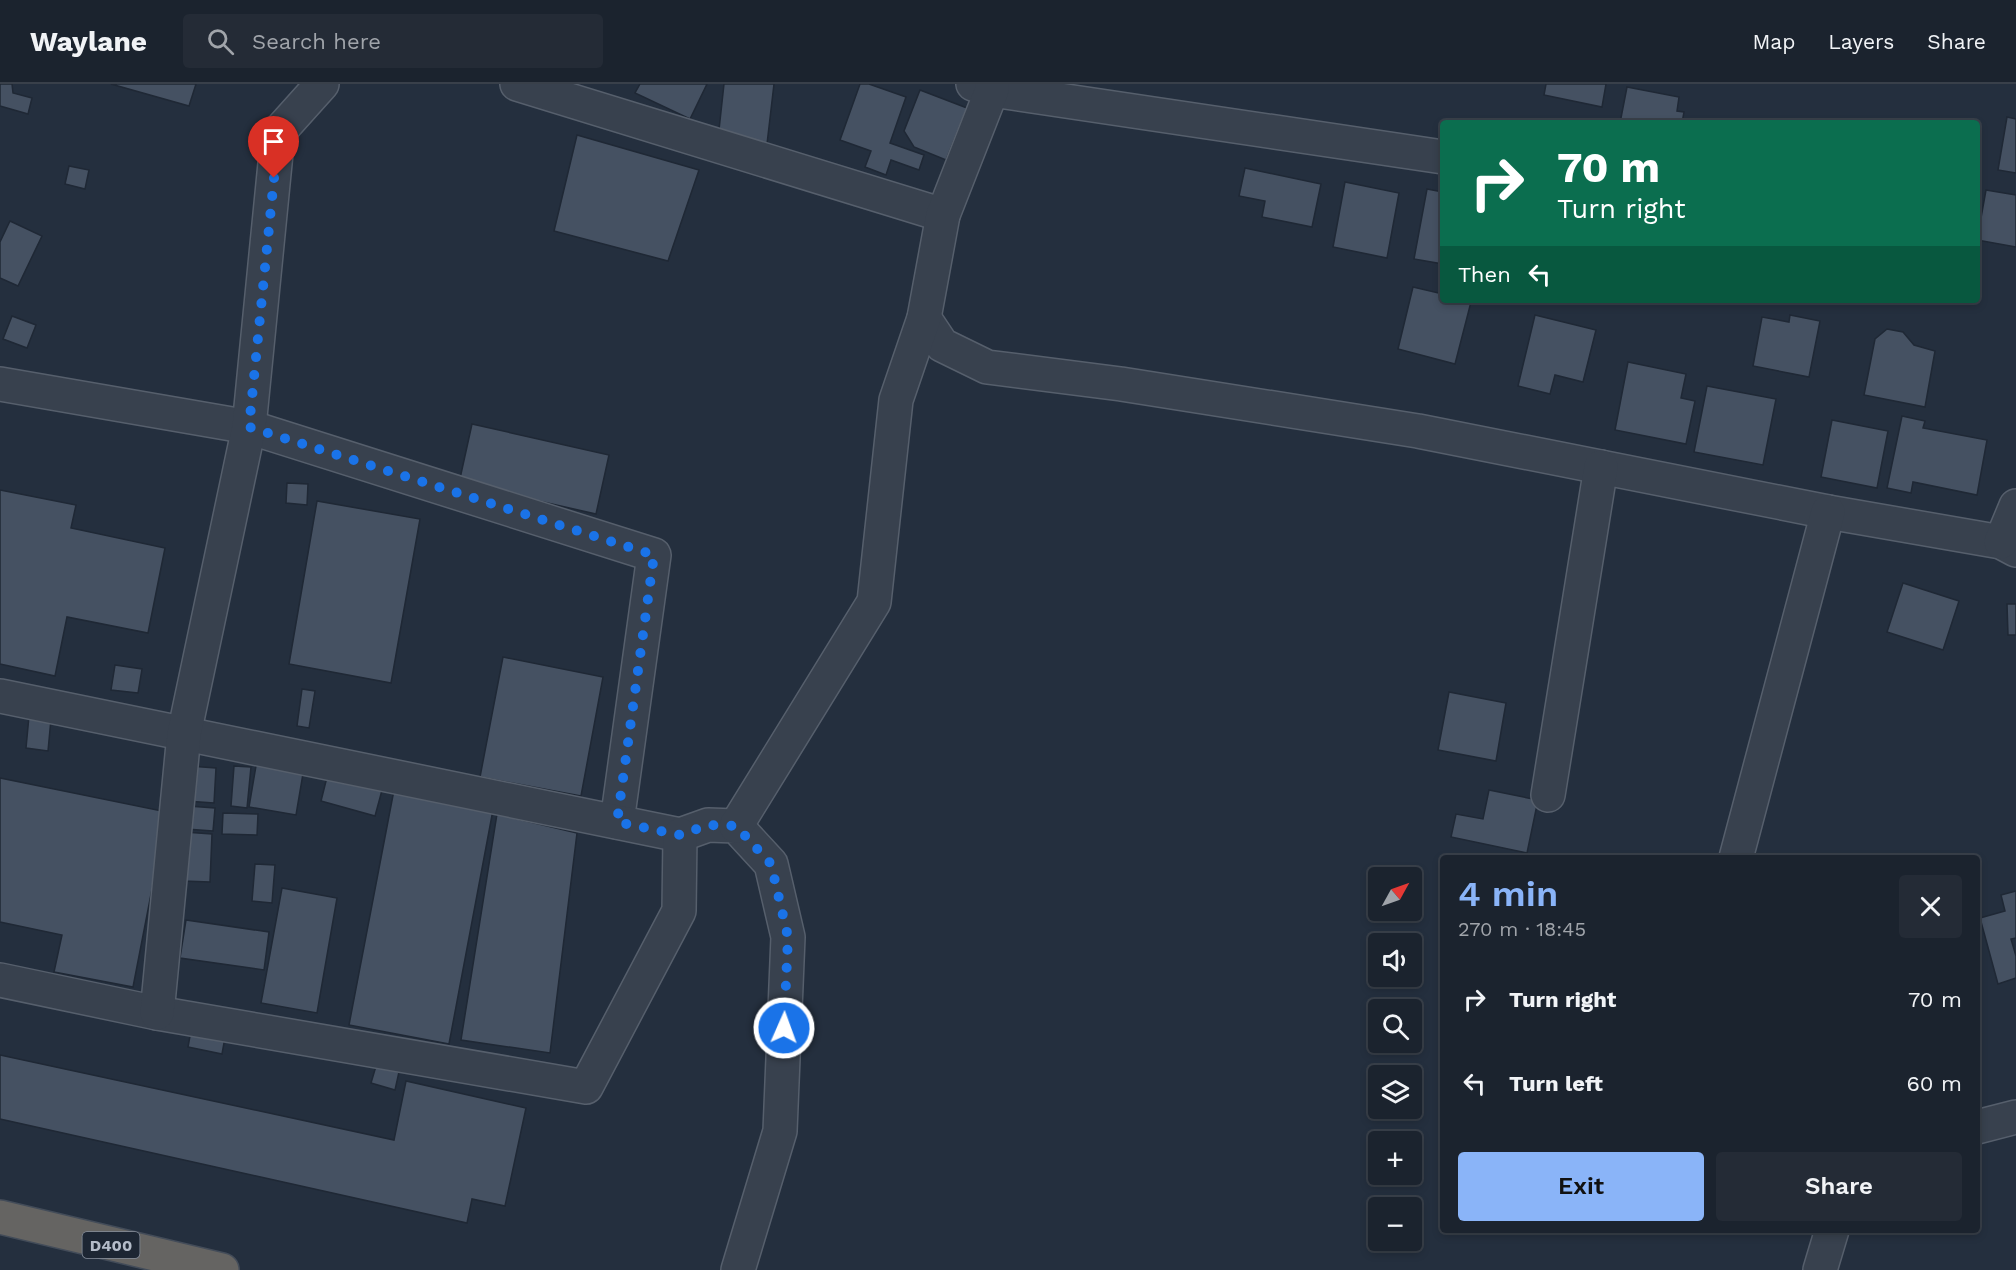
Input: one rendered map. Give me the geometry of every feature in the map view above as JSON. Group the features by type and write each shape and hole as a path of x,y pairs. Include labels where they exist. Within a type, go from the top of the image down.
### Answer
{"highway":[{"name":"D400","path":"0,1217 222,1270"}],"street":[{"path":"157,1013 184,734 249,427 278,133 322,84"},
{"path":"518,84 943,215"},
{"path":"736,826 874,602 896,400 924,318 943,215 986,86 1440,157"},
{"path":"924,318 942,345 987,367 1121,384 1407,429 2009,546 2016,506"},
{"path":"0,384 249,427 654,555 617,822"},
{"path":"1548,795 1601,467"},
{"path":"1737,855 1828,512"},
{"path":"0,696 680,835 708,825 736,826 771,864 788,937 780,1131 738,1270"},
{"path":"0,980 157,1013 586,1087 678,911 680,835"},
{"path":"1980,1126 2016,1117"},
{"path":"1820,1270 1831,1233"}],"building":[{"path":"0,84 12,84 13,93 32,98 28,114 0,106"},
{"path":"111,84 196,84 189,106"},
{"path":"640,84 707,84 690,119 635,93"},
{"path":"724,84 774,84 767,144 718,139"},
{"path":"860,84 869,84 906,97 890,143 924,155 919,170 891,160 886,175 865,167 871,151 840,140"},
{"path":"1546,84 1606,84 1602,107 1544,95"},
{"path":"1627,87 1679,97 1677,111 1684,112 1683,120 1621,120"},
{"path":"920,90 967,108 946,160 914,147 904,131"},
{"path":"2007,117 2016,119 2016,173 1998,170"},
{"path":"577,135 699,170 668,261 554,231"},
{"path":"69,166 89,170 85,189 65,184"},
{"path":"1245,168 1321,184 1312,227 1262,217 1265,201 1239,196"},
{"path":"1345,182 1399,193 1387,258 1333,247"},
{"path":"1427,189 1440,191 1440,263 1414,259"},
{"path":"1986,190 2016,195 2016,247 1980,241 1980,223"},
{"path":"10,221 42,236 18,286 0,278 0,242"},
{"path":"1413,287 1440,293 1440,303 1471,303 1455,364 1398,349"},
{"path":"1535,315 1596,330 1583,382 1555,375 1550,394 1518,386"},
{"path":"1790,315 1820,321 1809,377 1753,366 1762,317 1789,322"},
{"path":"12,316 36,325 27,348 3,339"},
{"path":"1887,329 1903,332 1914,345 1935,351 1925,407 1864,395 1875,339"},
{"path":"1628,362 1686,374 1681,398 1695,401 1686,444 1615,430"},
{"path":"1707,386 1776,399 1763,465 1694,452"},
{"path":"1902,416 1925,421 1923,428 1987,440 1977,495 1913,482 1911,493 1887,488"},
{"path":"1832,420 1888,431 1877,488 1821,477"},
{"path":"472,424 609,455 596,514 459,483"},
{"path":"287,483 308,484 307,505 286,503"},
{"path":"0,490 76,505 71,528 165,548 148,633 67,617 55,676 0,664"},
{"path":"317,501 420,519 391,683 289,664"},
{"path":"1903,583 1959,601 1943,650 1887,632"},
{"path":"2007,604 2016,604 2016,635 2008,635"},
{"path":"503,657 603,677 581,796 480,777"},
{"path":"115,665 142,669 138,693 111,690"},
{"path":"302,689 315,691 309,728 297,726"},
{"path":"1449,692 1506,703 1496,761 1438,750"},
{"path":"29,716 51,719 48,751 26,748"},
{"path":"257,760 304,768 296,815 249,807"},
{"path":"189,766 216,768 214,803 186,801"},
{"path":"234,766 251,767 247,808 231,806"},
{"path":"329,769 384,783 375,816 321,801"},
{"path":"0,778 167,812 133,987 54,972 62,935 0,922"},
{"path":"394,790 493,810 449,1044 349,1025"},
{"path":"1489,790 1538,800 1527,853 1451,837 1456,814 1483,819"},
{"path":"188,806 215,808 213,831 186,829"},
{"path":"223,813 258,814 257,835 222,834"},
{"path":"497,814 577,833 550,1053 461,1040"},
{"path":"184,832 212,834 210,882 183,881"},
{"path":"255,864 275,865 272,903 252,901"},
{"path":"282,888 337,898 317,1013 261,1003"},
{"path":"2016,891 2016,938 2011,939 2016,956 2016,978 1998,984 1980,918 2005,911 2001,895"},
{"path":"186,920 269,932 264,970 180,958"},
{"path":"192,1025 226,1032 222,1054 188,1047"},
{"path":"0,1055 394,1140 406,1081 526,1108 505,1206 472,1199 467,1223 0,1119"},
{"path":"376,1066 399,1072 395,1090 371,1083"}],"route":[{"path":"274,178 249,427 654,555 617,822 680,835 708,825 736,826 771,864 788,937 784,1028"}]}
